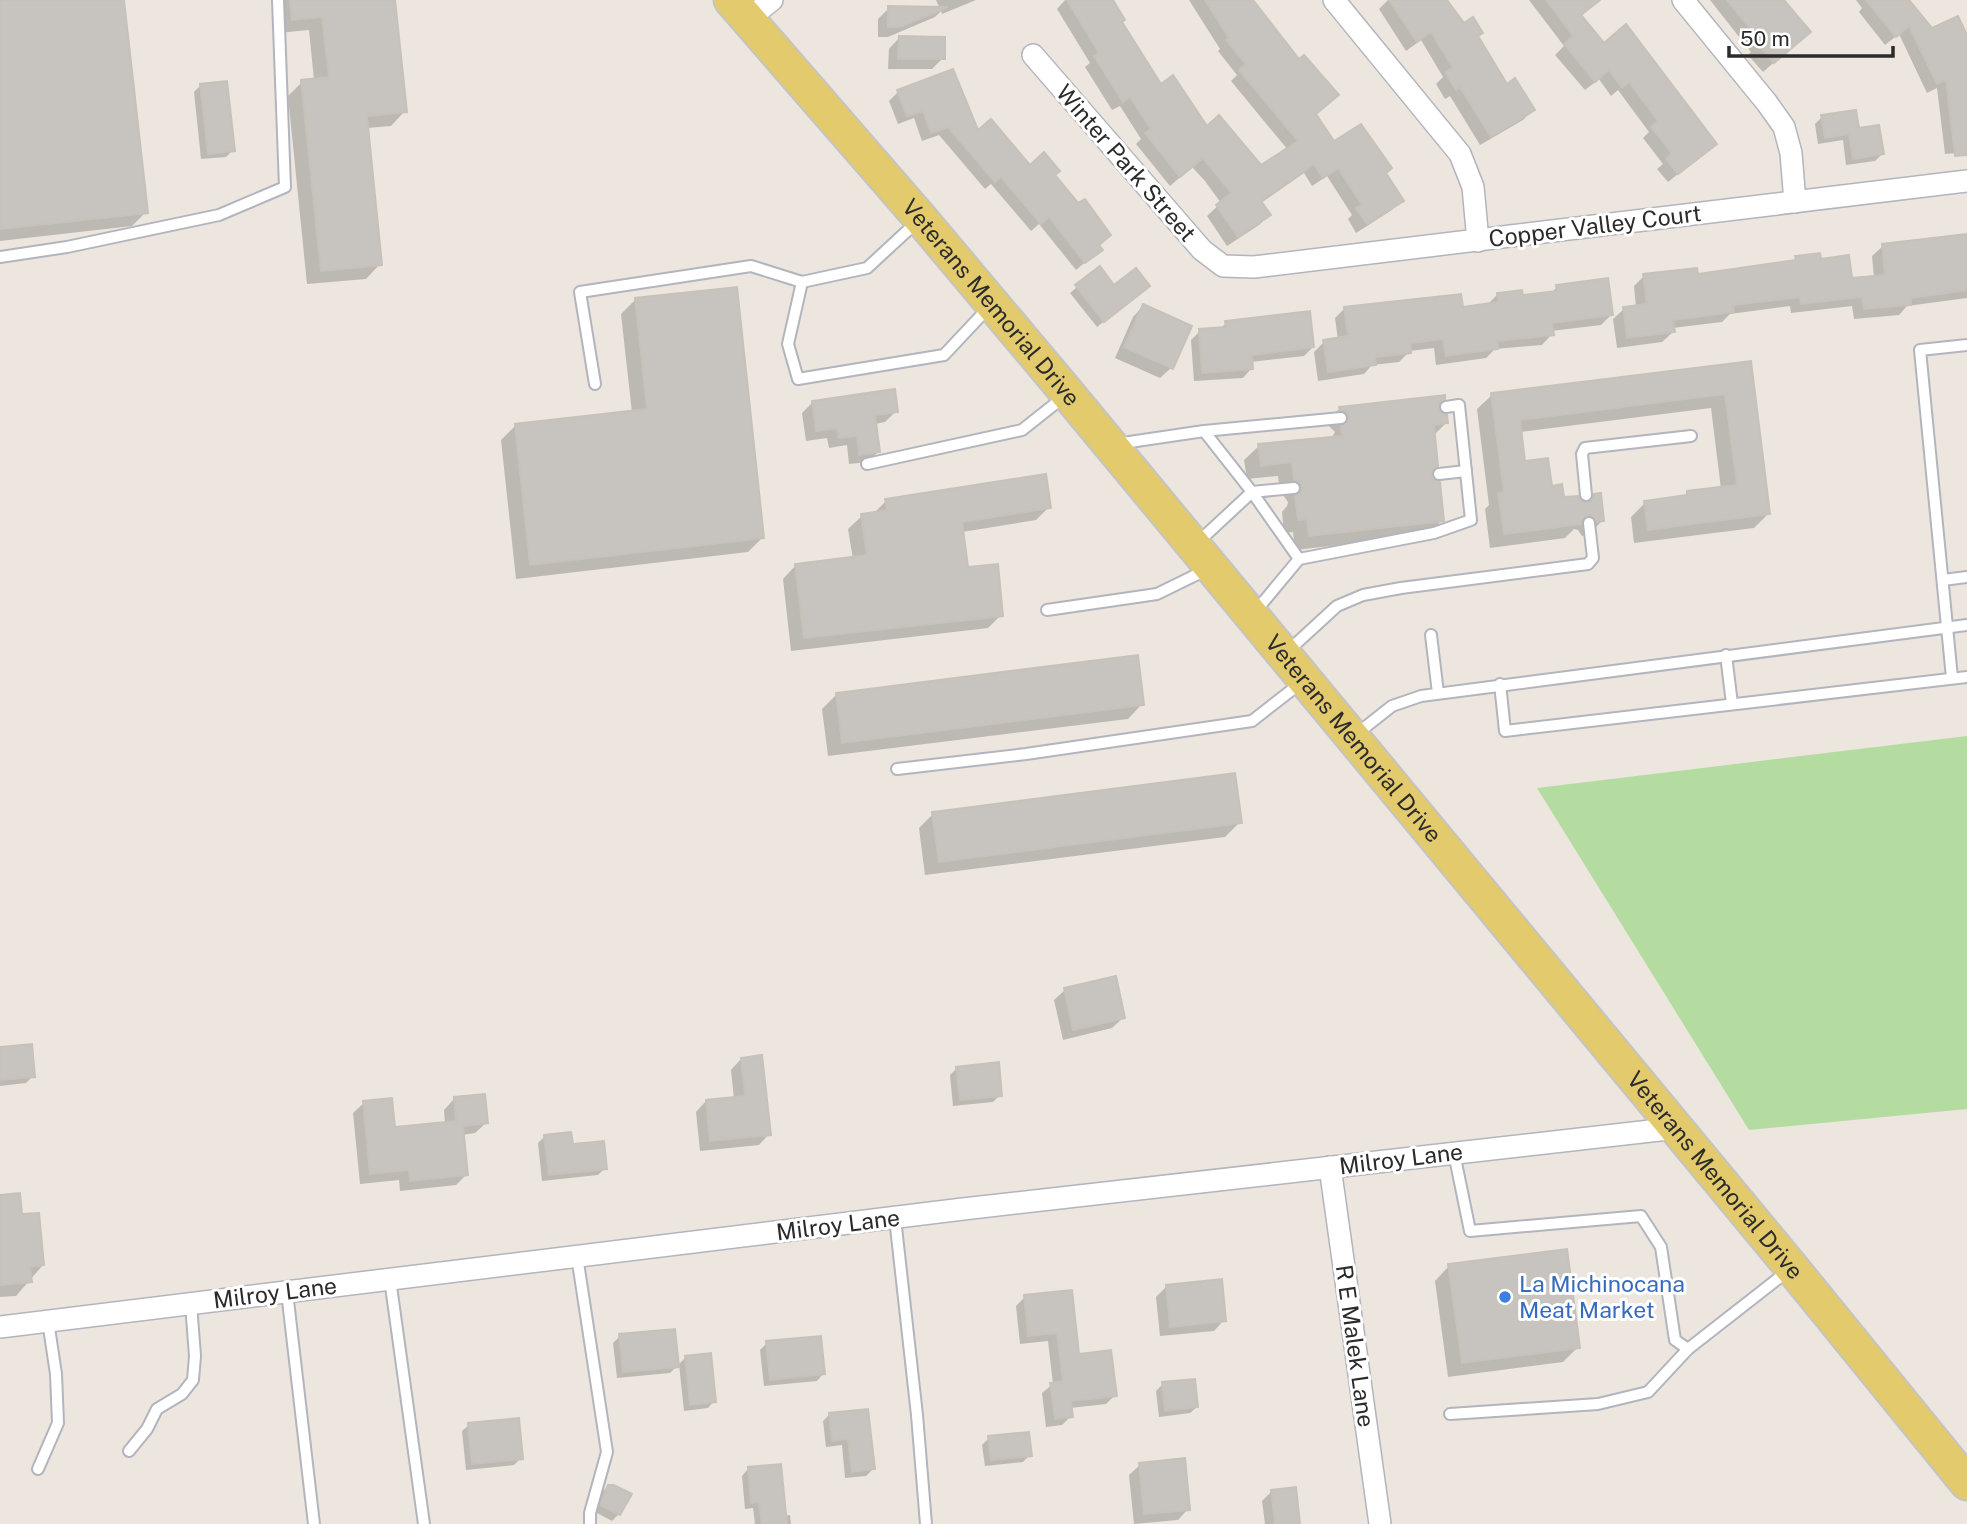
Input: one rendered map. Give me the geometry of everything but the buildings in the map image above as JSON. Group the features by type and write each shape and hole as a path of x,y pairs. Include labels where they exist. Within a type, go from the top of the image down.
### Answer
{"main road":[{"name":"Veterans Memorial Drive","path":"750,7 921,219 1960,1470"}],"street":[{"path":"1334,0 1460,154 1473,187 1478,241"},
{"path":"1683,0 1784,127 1791,153 1794,202"},
{"name":"Winter Park Street","path":"1033,55 1202,250 1223,266"},
{"name":"Copper Valley Court","path":"1223,266 1254,267 1967,181"},
{"name":"Milroy Lane","path":"0,1327 895,1218 1676,1128"},
{"name":"R E Malek Lane","path":"1331,1167 1381,1524"}],"lane":[{"path":"0,257 67,247 219,215 285,187 278,0"},
{"path":"594,384 580,292 751,266 802,282 867,268 921,219"},
{"path":"802,282 788,344 798,379 944,355 992,304"},
{"path":"1952,678 1920,350 1967,345"},
{"path":"867,464 1022,430 1068,394"},
{"path":"1251,617 1299,559 1434,533 1471,520 1459,405 1446,407"},
{"path":"1110,445 1204,431 1341,418"},
{"path":"1204,431 1252,492 1299,559"},
{"path":"1586,495 1582,454 1585,448 1691,436"},
{"path":"1439,474 1466,471"},
{"path":"1047,610 1157,594 1202,557 1252,492 1294,488"},
{"path":"897,769 1026,754 1252,721 1337,606 1363,596 1401,588 1588,564 1593,558 1589,523"},
{"path":"1943,580 1967,577"},
{"path":"1352,737 1392,706 1421,696 1967,625"},
{"path":"1432,635 1438,693"},
{"path":"1726,656 1732,704"},
{"path":"1500,684 1505,731 1967,677"},
{"path":"1454,1153 1470,1231 1642,1216 1661,1247 1675,1340 1688,1349"},
{"path":"895,1218 926,1524"},
{"path":"577,1256 607,1452 590,1513 590,1524"},
{"path":"1450,1414 1598,1404 1648,1392 1688,1349 1792,1268"},
{"path":"390,1279 424,1524"},
{"path":"288,1292 314,1524"},
{"path":"129,1451 147,1430 157,1409 182,1394 193,1380 195,1356 191,1304"},
{"path":"38,1469 58,1423 56,1374 48,1321"}],"green space":[{"path":"1967,736 1967,1109 1749,1130 1537,788"}],"place":[{"name":"La Michinocana Meat Market","path":"1505,1297"}]}
